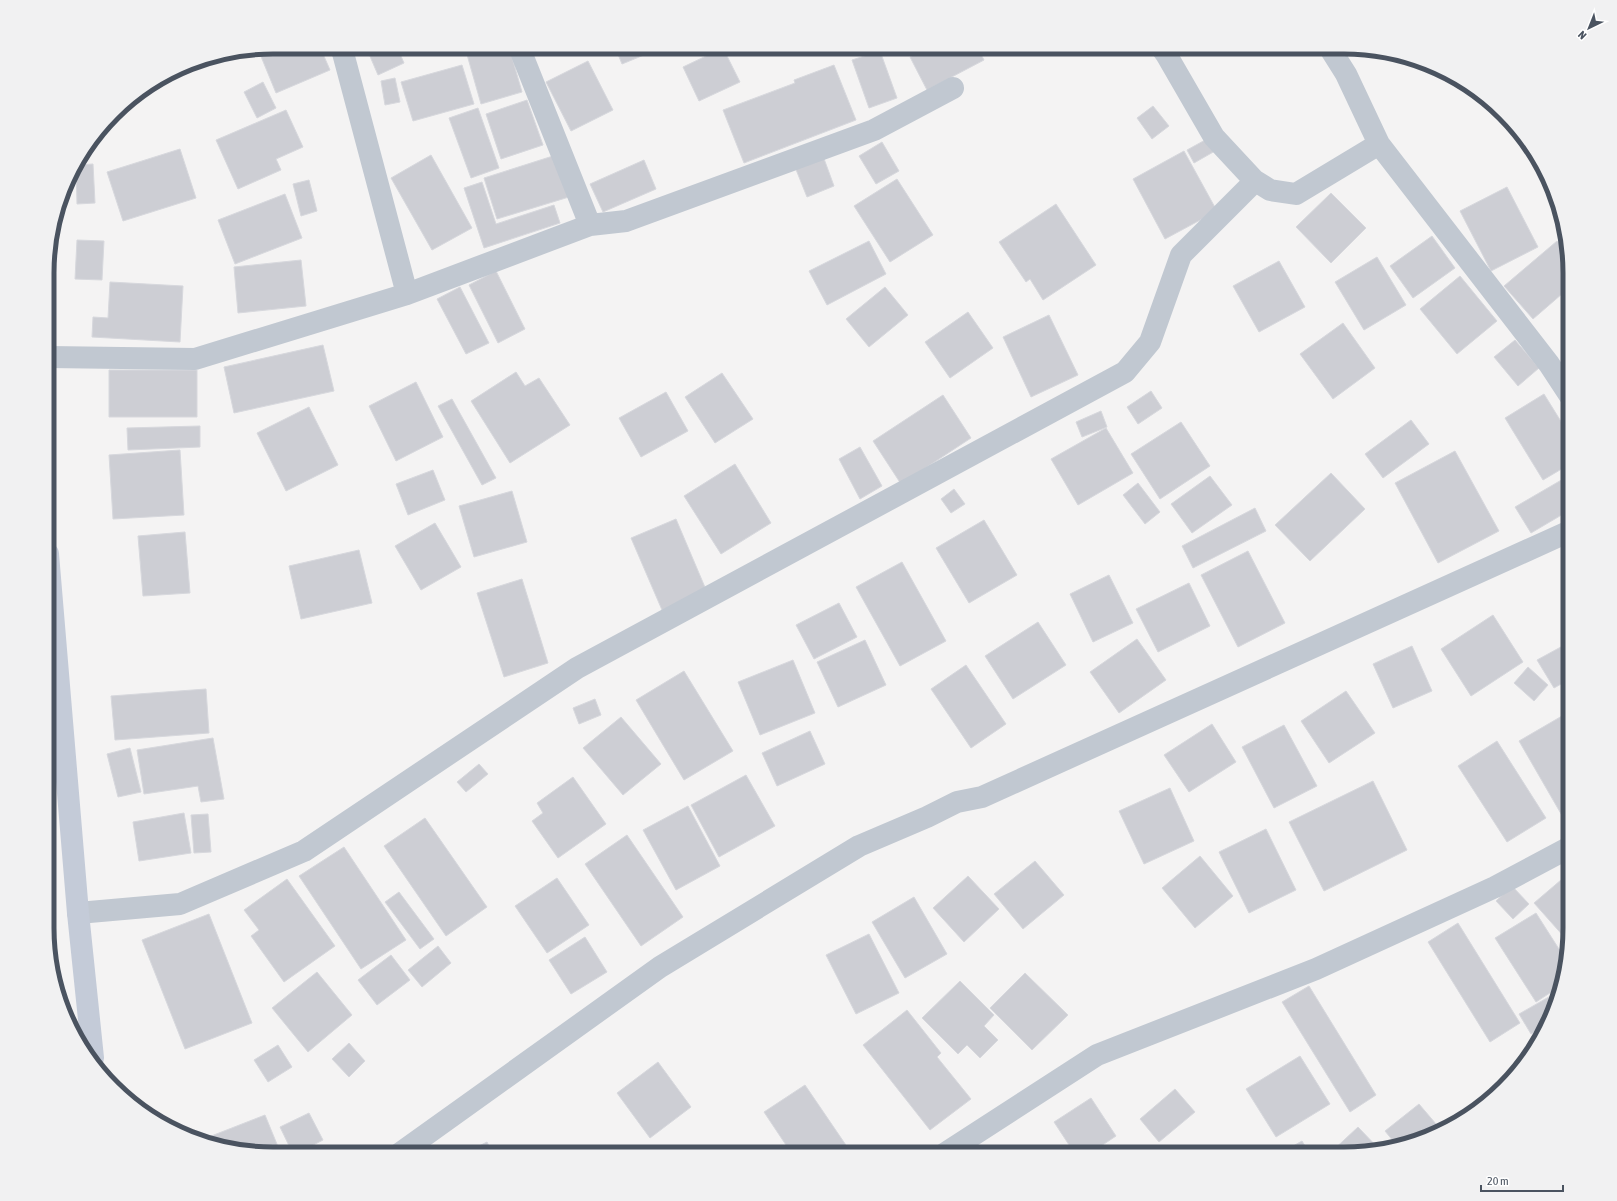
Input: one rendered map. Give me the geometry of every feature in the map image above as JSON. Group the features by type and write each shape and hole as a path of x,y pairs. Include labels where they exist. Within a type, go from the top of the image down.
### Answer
{"street":[{"path":"343,54 407,294"},
{"path":"522,54 590,225"},
{"path":"1166,54 1214,137 1255,181 1270,190 1296,194 1379,144"},
{"path":"1333,54 1346,74 1379,144 1549,364 1563,385"},
{"path":"54,357 195,359 407,294 590,225 626,221 874,130 953,88"},
{"path":"78,913 180,904 304,851 577,668 1125,372 1150,342 1181,255 1255,181"},
{"path":"409,1147 660,967 859,846 927,818 957,802 982,796 1563,534"},
{"path":"54,626 78,913 92,1052"},
{"path":"955,1147 1098,1055 1316,969 1495,887 1563,851"}],"building":[{"path":"260,54 323,54 330,70 276,93"},
{"path":"369,54 400,54 404,63 378,75"},
{"path":"467,54 511,54 522,92 481,104"},
{"path":"618,54 646,54 622,64"},
{"path":"710,54 726,54 740,82 699,101 683,67"},
{"path":"871,54 881,54 897,98 869,108 852,60"},
{"path":"916,54 981,54 984,60 927,90 910,57"},
{"path":"588,61 613,110 571,131 546,82"},
{"path":"462,65 474,104 413,121 401,82"},
{"path":"834,65 856,120 744,163 723,110 795,83 794,80"},
{"path":"395,78 400,102 385,105 381,81"},
{"path":"263,82 276,108 257,118 244,92"},
{"path":"527,100 543,145 501,159 486,114"},
{"path":"1153,106 1169,126 1152,139 1137,118"},
{"path":"478,108 499,168 471,178 449,118"},
{"path":"286,110 303,147 276,159 281,170 238,189 216,140"},
{"path":"1207,139 1215,151 1194,163 1187,150"},
{"path":"882,142 899,171 876,184 859,156"},
{"path":"180,149 196,198 123,221 107,172"},
{"path":"1184,151 1217,211 1165,239 1133,179"},
{"path":"431,155 472,228 432,250 391,178"},
{"path":"556,155 569,197 497,219 484,178"},
{"path":"823,156 834,186 807,197 795,167"},
{"path":"644,160 656,189 603,212 590,184"},
{"path":"93,164 95,203 77,204 76,177 82,165"},
{"path":"897,179 933,235 890,262 854,206"},
{"path":"309,180 317,211 301,216 293,184"},
{"path":"482,182 496,224 554,205 560,223 484,248 464,188"},
{"path":"1507,187 1538,247 1491,271 1460,211"},
{"path":"1331,193 1366,228 1331,263 1296,227"},
{"path":"285,194 302,238 235,264 218,220"},
{"path":"1056,204 1096,265 1043,300 1030,279 1026,282 999,242"},
{"path":"1432,236 1455,268 1413,298 1390,266"},
{"path":"77,240 104,241 102,280 75,279"},
{"path":"869,241 886,274 827,305 809,271"},
{"path":"1557,241 1561,246 1563,258 1563,293 1533,319 1504,286"},
{"path":"1377,257 1406,305 1364,330 1335,282"},
{"path":"301,260 306,306 238,313 234,267"},
{"path":"1279,261 1305,307 1259,332 1233,286"},
{"path":"496,271 525,329 498,343 469,285"},
{"path":"1460,276 1497,321 1457,354 1420,309"},
{"path":"110,282 183,286 180,342 92,337 93,317 108,318"},
{"path":"460,287 489,343 466,354 437,299"},
{"path":"885,287 908,315 869,347 846,319"},
{"path":"968,312 993,348 950,378 925,342"},
{"path":"1049,315 1078,375 1031,397 1003,337"},
{"path":"1343,323 1375,368 1333,399 1300,354"},
{"path":"1515,340 1539,368 1518,386 1494,357"},
{"path":"323,345 334,391 234,413 224,367"},
{"path":"109,370 197,370 197,417 109,417"},
{"path":"516,372 525,386 539,378 570,425 510,463 471,401"},
{"path":"722,373 753,419 715,443 685,397"},
{"path":"416,382 443,437 396,461 369,406"},
{"path":"1151,391 1162,408 1138,424 1127,407"},
{"path":"666,392 688,431 641,457 619,418"},
{"path":"1544,394 1563,425 1563,468 1543,480 1505,418"},
{"path":"943,395 971,438 901,484 873,441"},
{"path":"452,399 496,478 482,485 438,406"},
{"path":"309,407 338,465 286,491 257,433"},
{"path":"1101,411 1107,427 1082,437 1076,422"},
{"path":"1411,420 1429,444 1383,478 1365,454"},
{"path":"1181,422 1210,466 1160,499 1131,454"},
{"path":"200,426 200,447 128,450 127,428"},
{"path":"1106,428 1133,473 1078,505 1051,459"},
{"path":"860,447 882,486 860,499 839,459"},
{"path":"180,450 184,515 113,519 109,455"},
{"path":"1455,451 1499,531 1438,563 1395,483"},
{"path":"735,464 771,523 721,554 684,496"},
{"path":"433,470 445,500 408,515 396,484"},
{"path":"1331,473 1365,509 1310,561 1275,525"},
{"path":"1210,476 1232,505 1192,533 1171,504"},
{"path":"1563,479 1563,514 1531,533 1515,507"},
{"path":"1138,483 1160,512 1145,524 1123,495"},
{"path":"954,489 965,504 951,513 941,499"},
{"path":"512,491 527,542 474,557 459,506"},
{"path":"1255,508 1266,531 1193,568 1182,546"},
{"path":"676,519 707,592 662,610 631,538"},
{"path":"984,520 1017,575 969,603 936,548"},
{"path":"435,523 461,567 421,590 395,546"},
{"path":"185,532 190,593 143,596 138,536"},
{"path":"359,550 372,603 301,619 289,566"},
{"path":"1248,551 1285,623 1238,647 1201,575"},
{"path":"902,562 946,641 900,666 856,587"},
{"path":"1109,575 1133,623 1093,642 1070,594"},
{"path":"522,579 548,663 504,677 477,593"},
{"path":"1189,583 1210,626 1158,652 1136,609"},
{"path":"839,603 857,637 814,659 796,625"},
{"path":"1493,615 1523,662 1471,696 1441,649"},
{"path":"1038,622 1066,665 1013,699 985,656"},
{"path":"1137,639 1166,680 1119,713 1090,672"},
{"path":"865,640 886,685 838,707 817,662"},
{"path":"1412,646 1432,691 1393,708 1373,664"},
{"path":"1563,646 1563,683 1554,688 1537,660"},
{"path":"793,660 815,713 760,735 738,682"},
{"path":"966,665 1006,724 971,748 931,689"},
{"path":"1528,667 1548,685 1534,701 1514,683"},
{"path":"684,671 733,751 684,780 636,700"},
{"path":"206,689 209,733 115,740 111,696"},
{"path":"1346,691 1375,733 1329,763 1301,721"},
{"path":"595,699 601,715 579,724 573,708"},
{"path":"1562,716 1563,718 1563,817 1519,741"},
{"path":"621,717 661,764 623,795 583,748"},
{"path":"1212,724 1236,762 1189,792 1164,755"},
{"path":"1284,725 1317,786 1274,808 1242,747"},
{"path":"810,731 825,764 777,786 762,753"},
{"path":"213,738 224,799 201,802 198,786 144,794 137,750"},
{"path":"1497,741 1546,818 1507,842 1458,766"},
{"path":"130,748 141,792 118,797 107,754"},
{"path":"479,764 488,774 466,792 457,782"},
{"path":"746,775 775,826 719,857 691,805"},
{"path":"573,777 606,824 558,858 532,821 543,813 537,803"},
{"path":"1373,781 1407,850 1324,891 1289,822"},
{"path":"1170,788 1194,841 1144,864 1119,811"},
{"path":"688,806 720,866 676,890 643,830"},
{"path":"184,813 191,853 139,861 133,822"},
{"path":"208,814 211,852 194,853 191,815"},
{"path":"425,818 487,907 446,936 384,846"},
{"path":"1266,829 1296,890 1249,913 1219,852"},
{"path":"627,835 683,917 641,946 585,864"},
{"path":"344,847 406,940 361,969 299,876"},
{"path":"1200,856 1233,896 1195,928 1162,888"},
{"path":"1035,861 1064,895 1023,929 994,894"},
{"path":"968,876 999,909 964,942 933,908"},
{"path":"557,878 589,925 547,953 515,906"},
{"path":"1563,878 1563,936 1534,903"},
{"path":"287,879 335,946 284,982 251,936 259,930 244,910"},
{"path":"1512,886 1529,904 1513,919 1496,901"},
{"path":"399,892 434,939 420,949 385,902"},
{"path":"914,897 947,954 905,978 872,922"},
{"path":"1536,913 1562,953 1554,990 1536,1002 1495,938"},
{"path":"209,914 252,1023 185,1049 142,940"},
{"path":"1458,923 1520,1023 1490,1042 1428,942"},
{"path":"869,934 899,993 856,1014 826,955"},
{"path":"585,937 607,972 571,994 549,960"},
{"path":"438,946 451,963 422,987 408,970"},
{"path":"391,955 410,980 377,1005 358,980"},
{"path":"317,972 352,1015 308,1052 272,1008"},
{"path":"1025,973 1068,1015 1032,1050 990,1008"},
{"path":"960,981 994,1015 984,1026 998,1040 980,1058 967,1045 958,1054 922,1018"},
{"path":"1309,986 1376,1095 1350,1112 1282,1002"},
{"path":"1552,995 1537,1031 1531,1034 1519,1014"},
{"path":"907,1010 941,1053 937,1057 971,1099 930,1130 863,1045"},
{"path":"349,1043 365,1061 349,1077 332,1059"},
{"path":"278,1045 292,1067 268,1082 254,1060"},
{"path":"1300,1056 1330,1104 1276,1137 1246,1089"},
{"path":"658,1062 691,1107 650,1138 617,1093"},
{"path":"805,1085 847,1147 787,1147 764,1112"},
{"path":"1175,1089 1195,1112 1159,1142 1140,1119"},
{"path":"1091,1098 1116,1136 1100,1147 1070,1147 1054,1122"},
{"path":"1419,1104 1437,1126 1394,1142 1385,1131"},
{"path":"309,1113 323,1140 310,1147 290,1147 280,1127"},
{"path":"265,1115 278,1147 258,1147 230,1143 208,1137"},
{"path":"1358,1127 1375,1145 1359,1147 1337,1147"},
{"path":"1302,1141 1306,1147 1291,1147"},
{"path":"487,1142 490,1147 477,1147"}]}
